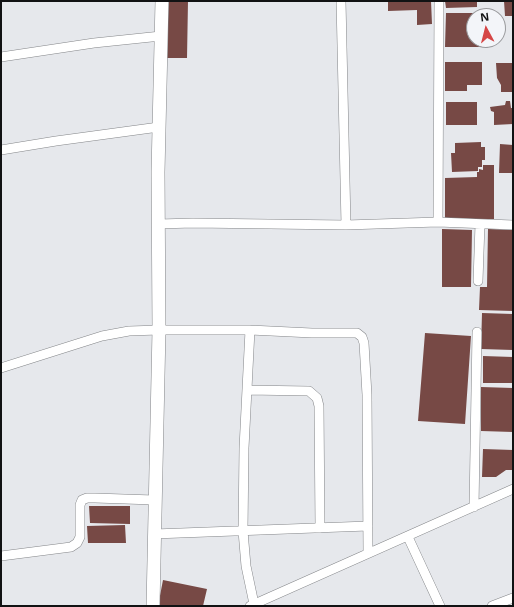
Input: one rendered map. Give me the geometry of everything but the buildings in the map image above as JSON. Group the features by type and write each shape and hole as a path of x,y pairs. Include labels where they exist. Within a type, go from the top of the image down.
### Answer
{"main road":[{"path":"153,606 158,330 158,172 162,1"}],"street":[{"path":"341,1 346,225"},
{"path":"438,222 439,1"},
{"path":"1,57 161,36"},
{"path":"1,150 159,127"},
{"path":"159,224 346,225 438,222 513,225"},
{"path":"478,281 480,224"},
{"path":"1,368 114,333 158,330 250,330 312,333 357,333 362,337 364,343 367,395 368,553"},
{"path":"250,330 244,448 243,530 246,566 252,605 513,489"},
{"path":"474,507 477,332"},
{"path":"247,390 309,391 318,398 320,528"},
{"path":"1,556 71,547 77,543 80,537 80,505 82,500 87,498 154,500"},
{"path":"154,534 368,526"},
{"path":"408,536 440,606"},
{"path":"492,606 513,598"}]}
